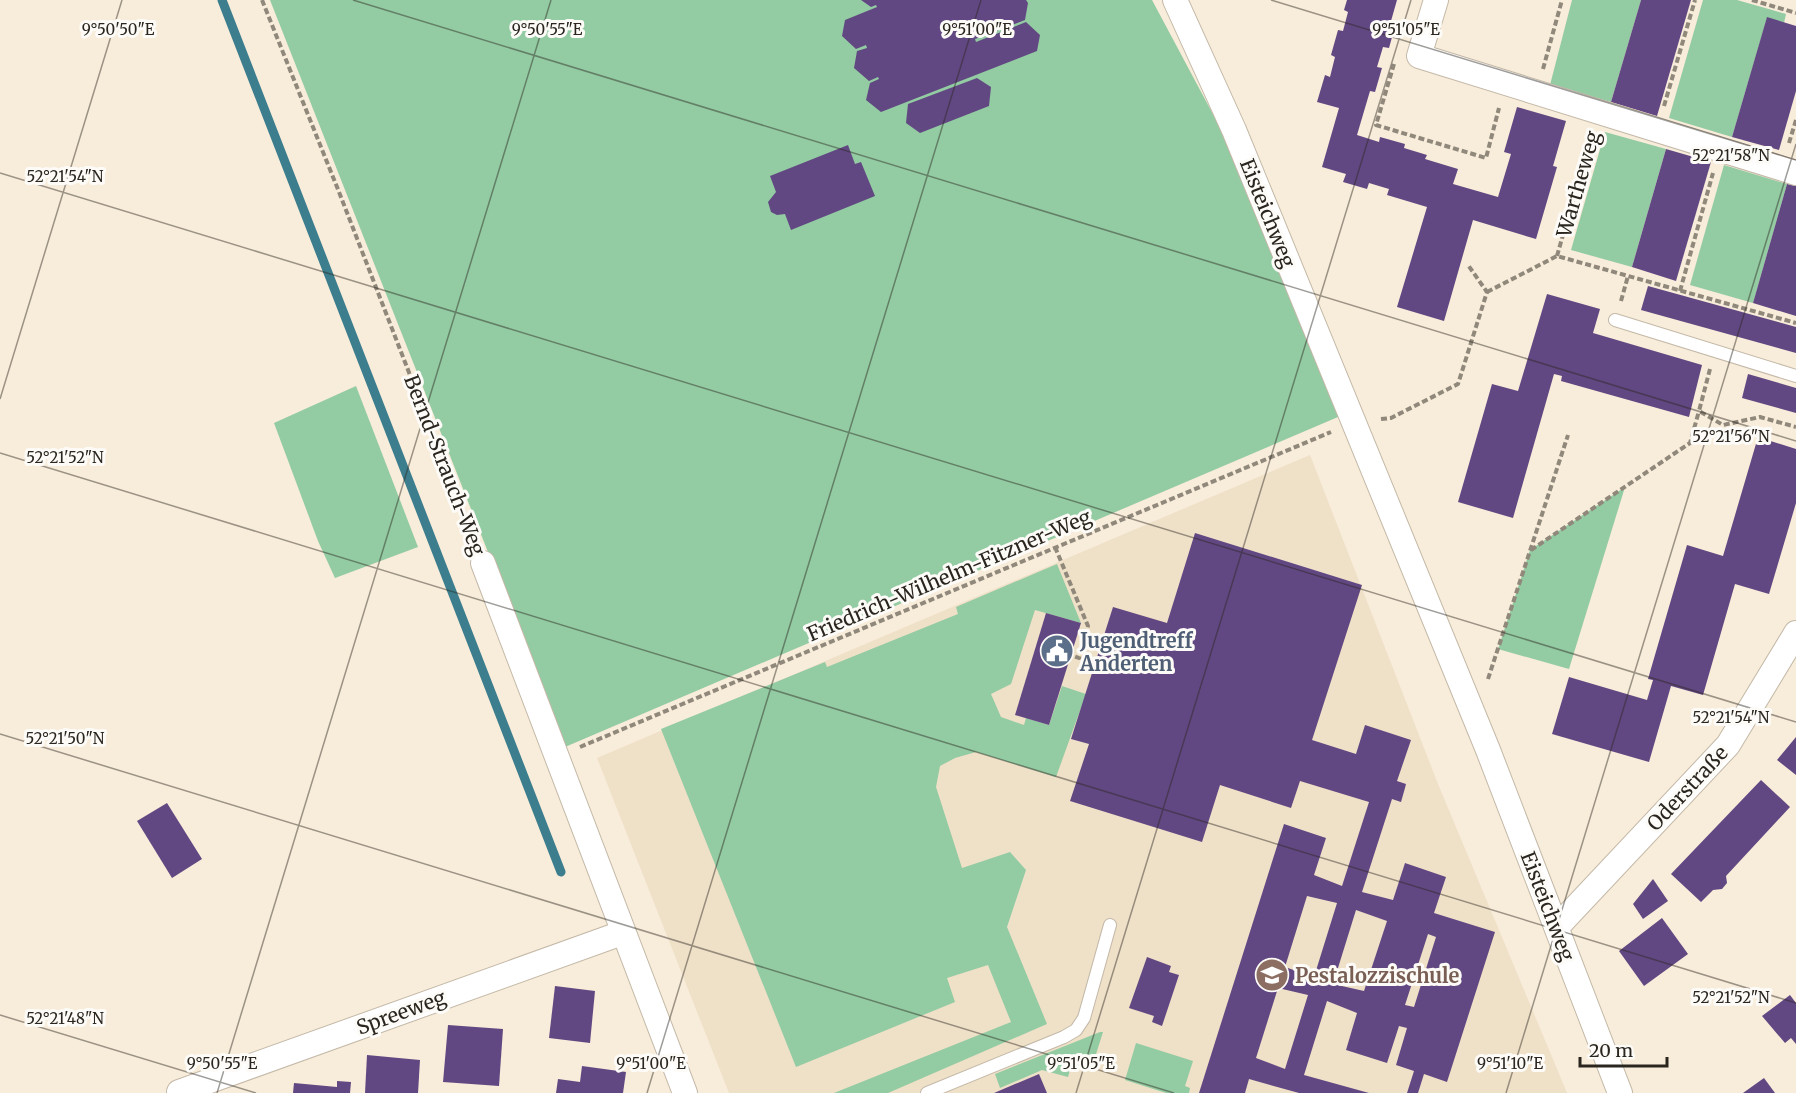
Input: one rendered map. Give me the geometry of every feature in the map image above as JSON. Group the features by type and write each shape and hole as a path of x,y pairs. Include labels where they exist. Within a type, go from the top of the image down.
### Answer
{"street":[{"name":"Wartheweg","path":"1436,0 1419,56 1796,173"},
{"name":"Eisteichweg","path":"1182,2 1475,719 1620,1093"},
{"name":"Bernd-Strauch-Weg","path":"483,563 622,933 685,1093"},
{"name":"Oderstraße","path":"1557,927 1728,745 1796,633"},
{"name":"Spreeweg","path":"179,1092 622,933"}],"lane":[{"path":"1615,320 1796,376"},
{"path":"927,1093 1076,1030 1084,1018 1110,925"}],"path":[{"name":"Bernd-Strauch-Weg","path":"262,0 483,563"},
{"path":"1537,93 1562,0"},
{"path":"1657,130 1695,0"},
{"path":"1752,0 1796,13"},
{"path":"1396,57 1376,124 1486,158 1506,83"},
{"name":"Wartheweg","path":"1557,256 1598,112"},
{"path":"1680,291 1720,150"},
{"path":"1354,422 1391,418 1458,384 1487,292 1557,256 1796,323"},
{"path":"1468,265 1487,292"},
{"path":"1615,320 1628,276"},
{"path":"1530,550 1690,443 1712,363"},
{"path":"1699,411 1723,425 1760,417 1796,427"},
{"name":"Friedrich-Wilhelm-Fitzner-Weg","path":"557,756 1354,422"},
{"path":"1475,719 1568,435"},
{"path":"1055,547 1089,626 1079,658 1071,655"}],"shaded area":[{"path":"1310,455 1438,784 1567,1093 729,1093 597,758"}],"green space":[{"path":"270,0 1152,0 1223,133 1345,414 565,747"},
{"path":"1572,0 1641,0 1611,102 1550,85"},
{"path":"1703,0 1737,0 1786,14 1784,23 1767,18 1732,137 1669,118"},
{"path":"1605,132 1666,149 1632,267 1571,250"},
{"path":"1724,165 1787,184 1753,303 1690,285"},
{"path":"356,386 418,547 335,578 318,541 274,423"},
{"path":"1625,487 1569,669 1498,649 1530,550"},
{"path":"1057,564 1081,623 1035,610 1011,684 991,694 1001,717 1024,725 1026,718 1049,725 1062,686 1086,694 1056,777 976,752 955,758 940,766 936,787 962,868 1010,852 1026,870 1007,927 1047,1024 888,1093 834,1093 1011,1022 988,965 947,978 955,1002 796,1067 661,729 825,662 827,667 958,614 956,607"},
{"path":"1103,1032 1091,1070 1072,1063 1068,1077 1042,1070 1000,1088 995,1074"},
{"path":"1136,1043 1193,1061 1185,1086 1190,1088 1189,1093 1166,1093 1125,1080"}],"building":[{"path":"861,0 1026,0 1028,3 1025,20 975,39 976,42 1026,22 1040,35 1037,51 881,112 866,100 870,83 879,79 878,77 869,81 854,68 857,51 867,48 866,45 856,49 842,36 845,20 877,7 876,5 871,7"},
{"path":"1347,0 1397,0 1391,21 1396,23 1389,48 1383,47 1377,67 1382,68 1375,92 1370,91 1357,135 1379,142 1380,137 1405,144 1404,148 1427,155 1425,159 1458,169 1453,184 1498,197 1511,154 1504,152 1517,107 1566,121 1553,166 1557,167 1536,239 1473,220 1444,321 1397,307 1427,207 1387,195 1389,189 1369,183 1367,189 1343,182 1346,174 1322,167 1339,108 1317,102 1325,75 1330,77 1335,57 1331,55 1338,30 1343,31 1348,12 1344,10"},
{"path":"1641,0 1691,0 1657,116 1611,102"},
{"path":"1767,17 1796,26 1796,91 1779,150 1732,137"},
{"path":"977,78 991,87 989,106 920,133 906,123 908,104"},
{"path":"848,145 855,164 861,162 875,196 791,230 785,214 777,215 771,212 768,202 776,192 770,176"},
{"path":"1666,149 1711,162 1676,281 1632,267"},
{"path":"1787,184 1796,186 1796,316 1753,303"},
{"path":"1648,286 1796,327 1796,353 1641,310"},
{"path":"1547,294 1600,309 1593,333 1702,365 1689,417 1561,381 1562,376 1554,374 1513,518 1458,502 1492,384 1518,391"},
{"path":"1748,374 1796,388 1796,413 1742,398"},
{"path":"1758,437 1796,449 1796,503 1769,594 1735,584 1703,695 1671,686 1649,762 1552,734 1569,677 1647,700 1653,680 1648,679 1687,545 1723,556"},
{"path":"1195,533 1362,585 1312,740 1356,754 1365,725 1411,740 1397,781 1406,784 1401,802 1392,799 1362,892 1393,900 1405,863 1446,877 1434,913 1495,932 1447,1082 1424,1074 1418,1093 1407,1093 1414,1071 1396,1065 1407,1028 1399,1026 1387,1063 1346,1050 1357,1013 1327,1001 1304,1075 1369,1093 1299,1093 1249,1079 1245,1093 1199,1093 1284,824 1326,838 1314,875 1342,886 1369,802 1300,781 1291,808 1220,785 1202,842 1070,801 1089,744 1071,739 1113,607 1167,623","holes":["1307,896 1337,903 1314,977 1285,967","1356,910 1387,921 1364,991 1333,984","1428,934 1436,937 1414,1007 1405,1005","1278,988 1308,995 1285,1069 1256,1058"]},
{"path":"1046,613 1081,623 1049,725 1015,715"},
{"path":"1796,737 1796,775 1777,760"},
{"path":"1761,780 1790,807 1726,876 1727,883 1722,889 1713,890 1701,902 1671,874"},
{"path":"167,803 202,859 172,878 137,821"},
{"path":"1653,879 1668,901 1643,919 1633,904"},
{"path":"1662,918 1688,954 1644,986 1619,951"},
{"path":"1147,957 1171,966 1169,972 1179,975 1162,1026 1152,1022 1154,1016 1129,1008"},
{"path":"555,986 595,991 590,1043 549,1038"},
{"path":"1790,995 1796,1003 1796,1044 1791,1038 1785,1043 1762,1016"},
{"path":"448,1025 503,1029 499,1086 443,1082"},
{"path":"367,1055 420,1060 418,1093 365,1093"},
{"path":"582,1066 626,1072 623,1093 556,1093 558,1079 580,1082"},
{"path":"1039,1074 1047,1093 994,1093"},
{"path":"1764,1078 1775,1093 1743,1093"},
{"path":"337,1081 351,1082 350,1093 293,1093 294,1083 337,1087"}],"waterway":[{"path":"222,0 561,872"}],"place":[{"name":"Jugendtreff Anderten","path":"1057,651"},
{"name":"Pestalozzischule","path":"1272,975"}]}
